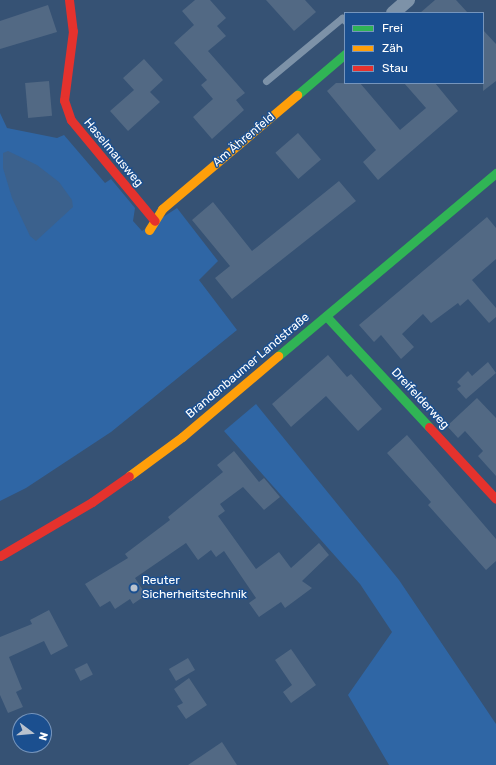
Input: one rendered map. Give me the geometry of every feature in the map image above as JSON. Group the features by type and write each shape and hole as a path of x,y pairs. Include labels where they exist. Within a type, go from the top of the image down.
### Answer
{"street":[{"name":"Haselmausweg","path":"69,0 73,31 64,100 71,120 155,221"},
{"path":"394,12 408,0"},
{"name":"Am Ährenfeld","path":"149,230 162,209 344,55"},
{"name":"Brandenbaumer Landstraße","path":"0,556 52,528 133,474 220,406 496,173"},
{"name":"Dreifelderweg","path":"326,316 496,499"}],"lane":[{"path":"266,81 342,18 344,21"}],"shaded area":[{"path":"0,113 7,128 57,138 64,135 105,183 111,179 135,208 133,221 142,231 177,208 218,261 199,280 237,330 111,432 26,488 0,501"},
{"path":"8,151 37,165 59,182 72,200 73,207 36,241 30,236 12,198 3,168 3,153"},
{"path":"256,404 399,580 496,724 496,765 389,765 348,695 392,632 360,584 224,431"}],"building":[{"path":"195,0 210,0 226,18 217,26 226,36 208,51 245,93 236,100 244,110 212,139 193,117 213,99 201,85 207,80 174,43 194,25 182,11"},
{"path":"266,0 305,0 316,12 294,31"},
{"path":"435,0 456,0 467,12 421,12"},
{"path":"48,5 57,32 0,49 0,21"},
{"path":"484,31 496,44 496,81 483,91"},
{"path":"144,59 163,80 150,92 160,102 128,131 110,111 134,90 123,78"},
{"path":"49,81 52,116 28,118 25,83"},
{"path":"336,83 361,84 400,130 426,108 405,84 436,84 458,111 378,180 363,162 376,150 327,91"},
{"path":"298,133 321,159 298,179 275,153"},
{"path":"339,181 356,201 232,299 215,278 230,266 192,220 213,202 252,251"},
{"path":"487,217 496,228 496,259 472,280 496,308 496,317 489,323 468,299 460,306 458,303 431,323 423,314 402,334 414,347 401,359 381,335 374,342 359,325"},
{"path":"328,355 347,377 351,374 382,409 358,431 326,396 291,427 272,404"},
{"path":"488,362 496,373 466,399 457,389 461,386 457,382 468,371 472,376"},
{"path":"477,398 496,418 496,476 478,456 483,451 465,431 458,438 447,426"},
{"path":"407,435 496,539 496,561 486,570 428,505 431,502 387,453"},
{"path":"234,451 259,482 264,478 280,497 264,510 243,487 220,504 225,511 218,516 256,569 279,552 291,568 319,543 329,555 302,581 312,588 285,608 281,602 259,617 249,603 256,598 224,551 216,557 211,550 198,560 186,543 135,578 146,595 133,604 130,599 115,609 110,601 100,607 85,584 128,558 125,554 170,520 168,517 223,472 217,465"},
{"path":"49,610 68,646 51,655 44,641 9,657 22,689 16,692 23,707 8,713 0,695 0,637 32,624 30,620"},
{"path":"291,649 316,685 291,703 283,692 292,685 275,660"},
{"path":"188,658 195,670 176,681 169,669"},
{"path":"87,663 93,675 80,681 75,669"},
{"path":"189,678 207,705 186,719 177,706 183,703 174,689"},
{"path":"222,742 237,765 188,765"}],"traffic: fast":[{"path":"297,95 344,55"},
{"path":"278,356 496,173"},
{"path":"326,316 429,427"}],"traffic: slow":[{"path":"149,230 162,209 297,95"},
{"path":"129,476 182,437 278,356"}],"traffic: jam":[{"path":"69,0 73,31 64,100 71,120 155,221"},
{"path":"429,427 496,499"},
{"path":"0,556 92,502 129,476"}],"place":[{"name":"Reuter Sicherheitstechnik","path":"134,588"}]}
